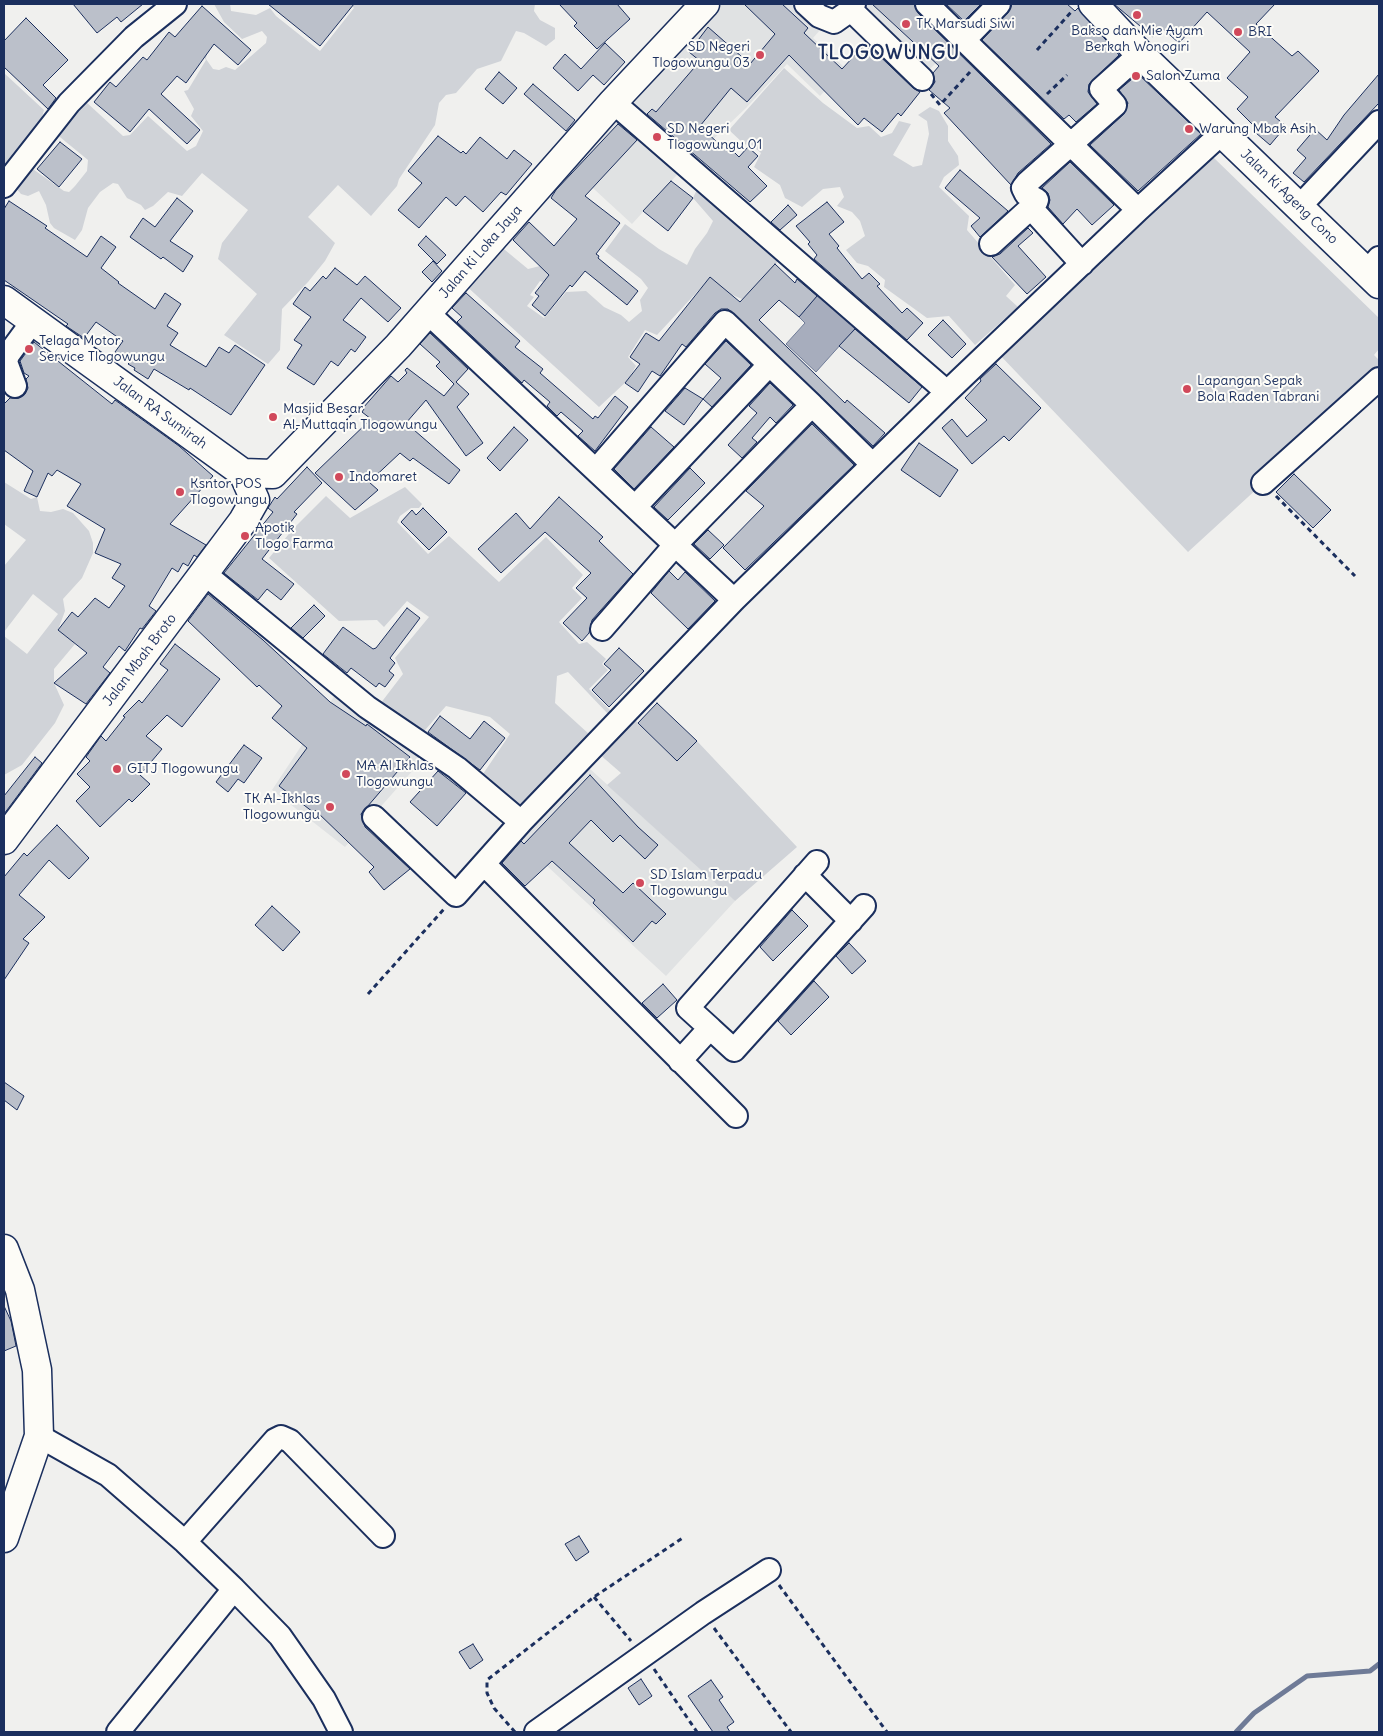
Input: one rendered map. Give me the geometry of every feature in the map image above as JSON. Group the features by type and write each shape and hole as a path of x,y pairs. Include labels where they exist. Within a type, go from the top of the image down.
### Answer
{"main road":[{"name":"Jalan Ki Ageng Cono","path":"1093,4 1140,54 1222,133 1300,206 1375,271"},
{"name":"Jalan Ki Loka Jaya","path":"255,500 273,474 428,313 612,102 699,6"},
{"name":"Jalan RA Sumirah","path":"4,300 243,473"},
{"path":"255,500 243,473 273,474"},
{"name":"Jalan Mbah Broto","path":"4,840 205,574 243,521 255,500"},
{"path":"4,1249 20,1290 37,1370 39,1436 4,1538"}],"street":[{"path":"4,186 69,103 134,37 175,4"},
{"path":"806,4 819,16 834,22 852,7 922,80"},
{"path":"927,4 1138,210"},
{"path":"964,40 999,4"},
{"path":"991,244 1031,208 1037,200 1026,194 1023,188 1027,183 1115,105 1101,89 1140,54"},
{"path":"612,102 948,392"},
{"path":"1300,206 1379,122"},
{"path":"374,817 456,895 521,822 734,600 872,464 1138,210 1222,133"},
{"path":"1031,208 1082,264"},
{"path":"428,313 734,600"},
{"path":"15,386 6,362 8,355 33,321"},
{"path":"596,470 724,322 872,464"},
{"path":"635,507 769,365"},
{"path":"1263,483 1379,379"},
{"path":"602,629 676,544 812,405"},
{"path":"205,574 366,707 457,768 521,822"},
{"path":"484,864 736,1116"},
{"path":"811,868 858,913 734,1050 710,1028 688,1008 811,868"},
{"path":"680,1061 710,1028"},
{"path":"39,1436 108,1475 185,1542 234,1589 280,1636 324,1699 340,1732"},
{"path":"185,1542 275,1440 281,1437 290,1441 383,1536"},
{"path":"536,1732 703,1613 769,1570"},
{"path":"118,1732 234,1589"}],"path":[{"path":"1037,50 1079,4"},
{"path":"922,80 922,84 940,105 983,59"},
{"path":"1034,107 1067,75"},
{"path":"1263,483 1355,576"},
{"path":"368,994 456,895"},
{"path":"515,1732 494,1708 487,1694 487,1680 594,1598 684,1537"},
{"path":"769,1570 887,1732"},
{"path":"703,1613 791,1732"}],"shaded area":[{"path":"214,4 230,4 231,11 256,15 270,8 276,16 320,51 354,8 350,4 535,4 534,11 540,20 555,28 555,39 546,46 524,33 516,31 501,61 477,69 456,93 446,95 439,103 435,125 399,179 397,186 371,216 338,185 308,217 335,243 325,261 282,309 280,350 268,364 224,335 257,294 218,259 222,243 248,210 202,173 182,196 168,192 153,206 145,210 141,205 127,198 118,184 113,183 100,192 88,208 82,230 75,240 54,228 50,223 46,205 39,191 28,196 21,194 15,187 30,167 64,191 69,192 75,186 87,171 88,160 55,133 85,101 123,136 130,135 148,116 187,151 196,146 203,131 191,116 194,109 184,91 188,90 206,60 203,55 207,48 206,59 213,69 219,70 226,67 235,70 266,43 267,37 262,31 242,39 224,22"},
{"path":"719,4 794,4 821,29 813,38 846,69 820,96 787,64 746,108 686,165 632,224 570,167"},
{"name":"TK Marsudi Siwi","path":"857,4 918,4 958,41 926,73"},
{"path":"784,68 823,103 857,128 869,126 881,137 892,133 899,121 911,124 893,155 913,167 922,165 929,134 927,121 918,115 930,107 939,111 948,126 948,141 958,156 959,165 944,177 939,187 969,216 967,230 1015,285 1006,296 1018,307 975,345 949,316 927,318 884,287 885,280 868,266 857,263 846,250 865,236 860,221 852,212 837,206 844,197 840,187 823,189 802,207 785,198 780,185 754,167 761,153 753,146 744,144 729,130"},
{"path":"4,73 44,110 40,124 4,167"},
{"name":"Lapangan Sepak Bola Raden Tabrani","path":"1213,157 1379,318 1379,349 1374,355 1379,360 1379,377 1188,552 997,352 1159,209"},
{"path":"700,183 784,255 742,299 730,294 710,278 657,335 645,330 628,357 636,366 628,380 599,407 463,283 499,245 528,269 544,265 556,265 546,283 540,281 530,295 534,297 527,306 544,318 566,292 586,291 604,307 621,315 629,322 642,311 640,300 648,288 641,279 605,251 625,224 659,249 687,265 713,221 693,198"},
{"path":"4,482 31,499 37,497 40,511 51,512 63,509 73,513 89,531 93,543 93,553 82,578 63,599 65,611 58,630 75,644 54,669 54,683 64,705 55,723 22,765 4,775 4,636 27,654 58,614 33,594 4,632 4,566 26,540 4,524"},
{"path":"405,487 422,504 419,508 411,508 400,516 397,522 428,554 449,536 499,582 546,537 583,575 572,588 582,598 559,622 579,644 587,642 606,659 602,664 608,670 589,689 612,712 609,715 568,672 557,676 555,703 590,735 517,812 481,777 510,734 490,717 446,706 419,737 377,708 403,674 395,658 429,617 407,601 384,627 377,620 339,621 269,558 293,529 326,496 350,518"},
{"name":"MA Al Ikhlas Tlogowungu","path":"339,689 423,759 345,847 272,790"},
{"path":"631,716 677,761 697,741 797,847 735,901 607,785 621,773 598,753"},
{"name":"SD Islam Terpadu Tlogowungu","path":"589,768 735,901 666,976 520,841"}],"water":[{"path":"823,289 860,323 816,372 786,344 805,323 799,317"}],"building":[{"path":"73,4 143,4 121,22 117,17 97,33"},
{"path":"268,4 354,4 320,46"},
{"path":"559,4 617,4 630,19 597,49 574,26 577,23"},
{"path":"744,4 782,4 808,28 804,33 842,69 866,43 913,88 920,92 901,116 898,113 882,132 864,118 858,125 789,55 747,102 731,88 700,126 720,145 723,141 739,157 748,147 758,156 748,167 767,186 750,202 647,114 652,109 656,112 700,61 689,52 708,27 750,64 775,34"},
{"path":"872,4 914,4 918,13 1051,144 1018,173 1011,185 944,113 950,108 929,90 935,82 933,73 939,66"},
{"path":"946,4 981,4 964,21"},
{"path":"1012,4 1067,4 1075,11 1078,8 1119,55 1089,84 1088,92 1097,104 1076,122 1069,115 1064,119 982,40 1008,13"},
{"path":"1114,4 1275,4 1256,24 1292,56 1298,51 1319,71 1275,117 1286,126 1270,145 1256,133 1258,130 1237,109 1248,97 1227,78 1250,52 1207,12 1179,43 1161,27 1153,37"},
{"path":"202,6 251,50 238,65 214,44 186,83 177,76 161,94 200,130 187,144 149,109 130,132 94,102 110,82 116,87 143,57 147,60 169,32 175,37"},
{"path":"26,18 68,60 43,85 56,98 48,109 4,67 4,41"},
{"path":"605,43 625,62 604,85 593,75 578,91 553,68 565,54 581,69"},
{"path":"499,72 517,88 503,104 485,89"},
{"path":"1138,74 1201,134 1138,191 1090,145 1124,114 1128,103 1119,90"},
{"path":"1379,74 1379,106 1378,104 1304,182 1293,173 1306,158 1297,150 1315,129 1327,140 1344,115"},
{"path":"533,84 575,120 566,131 524,94"},
{"path":"618,124 637,140 585,196 620,223 596,254 599,256 598,258 638,291 627,305 585,271 572,287 570,285 545,316 532,305 539,296 535,293 549,275 513,240 529,222 554,246 577,219 551,198 556,190"},
{"path":"438,136 461,153 463,151 466,154 480,137 507,159 514,150 532,164 506,195 501,192 483,212 465,196 456,206 446,197 419,228 398,210 422,183 408,171"},
{"path":"60,142 82,159 59,187 37,169"},
{"path":"1070,162 1114,205 1092,225 1077,209 1063,224 1048,207 1050,200 1048,193 1042,188"},
{"path":"960,170 1008,211 980,237 971,226 980,218 945,188"},
{"path":"671,181 693,198 668,231 643,211"},
{"path":"177,198 193,211 170,241 193,256 183,272 130,237 143,218 155,227"},
{"path":"9,201 47,226 45,228 87,257 101,236 116,247 101,268 118,283 155,309 165,293 181,304 167,326 178,333 170,345 206,367 219,347 229,353 235,345 265,365 231,415 190,388 189,390 154,369 148,379 134,370 135,368 128,364 130,362 115,352 123,341 96,322 84,338 66,326 68,324 4,280 4,209"},
{"path":"827,202 844,222 829,234 839,246 837,248 862,279 869,273 880,284 877,286 902,313 907,308 923,323 907,340 814,259 817,255 808,244 810,242 796,226"},
{"path":"788,205 797,215 780,230 771,222"},
{"path":"1028,228 1033,233 1018,246 1046,277 1027,294 992,257 1000,254"},
{"path":"426,236 446,255 437,264 418,245"},
{"path":"433,261 442,271 432,282 422,272"},
{"path":"775,264 795,283 797,279 817,296 799,317 779,300 759,320 845,403 847,400 885,433 873,446 728,309 721,309 715,313 686,347 682,344 660,376 652,371 638,392 625,383 640,364 630,357 646,333 659,341 710,277 740,302"},
{"path":"335,268 357,285 365,276 401,308 388,322 361,298 343,320 366,337 355,352 351,349 338,366 331,361 314,385 287,368 302,345 294,340 311,317 293,304 305,287 310,291 323,276 326,279"},
{"path":"466,293 520,341 515,347 543,369 540,373 593,419 595,416 598,418 615,396 628,407 595,451 578,436 583,431 561,412 557,416 547,406 550,402 524,380 522,383 457,322 462,317 452,308"},
{"path":"943,320 966,344 952,358 928,335"},
{"path":"855,329 922,387 909,403 839,346"},
{"path":"430,333 468,369 456,382 469,394 457,407 483,443 466,456 426,400 406,423 460,470 449,484 413,458 410,461 400,453 369,482 378,490 355,510 315,473 371,419 362,412 363,408 391,376 398,382 407,373 405,370 407,368 444,396 454,384 436,366 440,362 420,344"},
{"path":"726,341 751,365 712,407 703,399 721,378 705,364"},
{"path":"34,342 112,404 115,400 179,446 213,476 170,524 206,545 197,557 194,555 188,566 183,563 178,572 172,568 149,606 156,611 142,629 140,628 125,651 119,646 103,667 110,673 86,704 54,683 87,653 58,630 72,612 78,617 95,598 109,608 125,586 112,578 121,564 95,553 105,529 67,506 81,484 57,470 52,476 48,473 37,497 24,491 33,471 4,450 4,404 10,398 19,398 25,394 28,388 26,379 29,376 24,373 20,361"},
{"path":"996,364 1041,408 1009,441 1004,436 972,464 942,428 952,419 967,437 987,420 965,398 981,381 980,379"},
{"path":"770,383 793,405 776,423 770,417 752,438 757,442 742,458 728,445 757,413 749,406"},
{"path":"685,388 703,399 684,425 665,411"},
{"path":"812,424 854,465 745,570 723,548 764,506 746,491"},
{"path":"514,427 528,440 500,471 487,458"},
{"path":"651,427 674,447 634,489 614,469"},
{"path":"919,443 958,470 940,497 901,470"},
{"path":"307,467 322,483 294,512 297,514 262,559 294,584 281,600 267,589 258,600 224,573 273,512 268,508 275,497 277,499"},
{"path":"690,468 705,483 668,520 654,507"},
{"path":"1294,474 1331,510 1313,528 1276,492"},
{"path":"559,497 603,537 599,541 633,574 592,620 589,633 582,641 563,623 587,598 576,588 591,573 545,532 501,573 478,549 516,513 530,529"},
{"path":"423,508 447,532 429,550 401,522 412,510 416,515"},
{"path":"708,530 724,545 710,559 694,544"},
{"path":"669,571 678,580 685,572 715,601 688,629 651,593"},
{"path":"208,594 263,640 330,702 366,726 367,724 410,757 361,814 365,827 410,869 384,890 369,872 374,867 315,810 313,812 279,786 307,748 272,718 282,706 259,685 257,687 188,621"},
{"path":"314,605 325,616 303,638 291,628"},
{"path":"407,608 420,618 390,658 395,663 389,671 394,675 385,687 379,683 376,687 351,668 347,673 323,654 343,627 373,649 376,648"},
{"path":"175,644 220,679 182,727 167,715 146,736 162,749 140,775 150,784 132,802 129,799 100,827 76,801 90,787 77,774 90,761 86,757 101,736 106,741 125,717 123,716 139,700 142,703 168,670 160,664"},
{"path":"619,648 644,671 609,707 592,690 611,670 604,664"},
{"path":"657,703 697,741 677,761 638,723"},
{"path":"440,716 470,739 484,721 505,738 480,770 428,732"},
{"path":"244,745 262,758 244,783 238,779 228,792 216,782"},
{"path":"35,757 42,763 4,814 4,796"},
{"path":"438,771 466,793 437,826 410,802"},
{"path":"590,775 638,827 658,845 645,859 620,835 613,842 591,820 569,843 623,893 633,883 666,914 656,924 652,921 633,942 593,903 595,900 552,861 525,886 502,863 521,841 524,844"},
{"path":"57,825 89,858 69,879 49,860 19,895 45,917 23,939 29,943 4,980 4,877 24,853 27,856"},
{"path":"272,906 300,932 283,951 255,925"},
{"path":"792,910 808,926 773,961 760,947"},
{"path":"849,943 866,961 852,974 836,956"},
{"path":"814,981 829,997 791,1035 778,1021"},
{"path":"663,984 677,1000 657,1018 642,1003"},
{"path":"4,1082 24,1096 17,1110 4,1100"},
{"path":"4,1306 11,1321 16,1346 4,1351"},
{"path":"579,1536 589,1552 576,1561 565,1544"},
{"path":"473,1644 483,1660 470,1669 459,1652"},
{"path":"641,1679 652,1696 639,1705 628,1688"},
{"path":"711,1680 723,1697 719,1700 734,1722 727,1727 730,1732 713,1732 688,1696"}],"waterway":[{"path":"1236,1732 1254,1713 1307,1676 1370,1671 1379,1664"}],"place":[{"name":"Bakso dan Mie Ayam Berkah Wonogiri","path":"1137,15"},
{"name":"TK Marsudi Siwi","path":"906,24"},
{"name":"BRI","path":"1238,32"},
{"name":"SD Negeri Tlogowungu 03","path":"760,55"},
{"name":"Salon Zuma","path":"1136,76"},
{"name":"Warung Mbak Asih","path":"1189,129"},
{"name":"SD Negeri Tlogowungu 01","path":"657,137"},
{"name":"Telaga Motor Service Tlogowungu","path":"29,349"},
{"name":"Lapangan Sepak Bola Raden Tabrani","path":"1187,389"},
{"name":"Masjid Besar Al-Muttaqin Tlogowungu","path":"273,417"},
{"name":"Indomaret","path":"339,477"},
{"name":"Ksntor POS Tlogowungu","path":"180,492"},
{"name":"Apotik Tlogo Farma","path":"245,536"},
{"name":"GITJ Tlogowungu","path":"117,769"},
{"name":"MA Al Ikhlas Tlogowungu","path":"346,774"},
{"name":"TK Al-Ikhlas Tlogowungu","path":"330,807"},
{"name":"SD Islam Terpadu Tlogowungu","path":"640,883"}],"district":[{"name":"TLOGOWUNGU","path":"889,54"}]}
